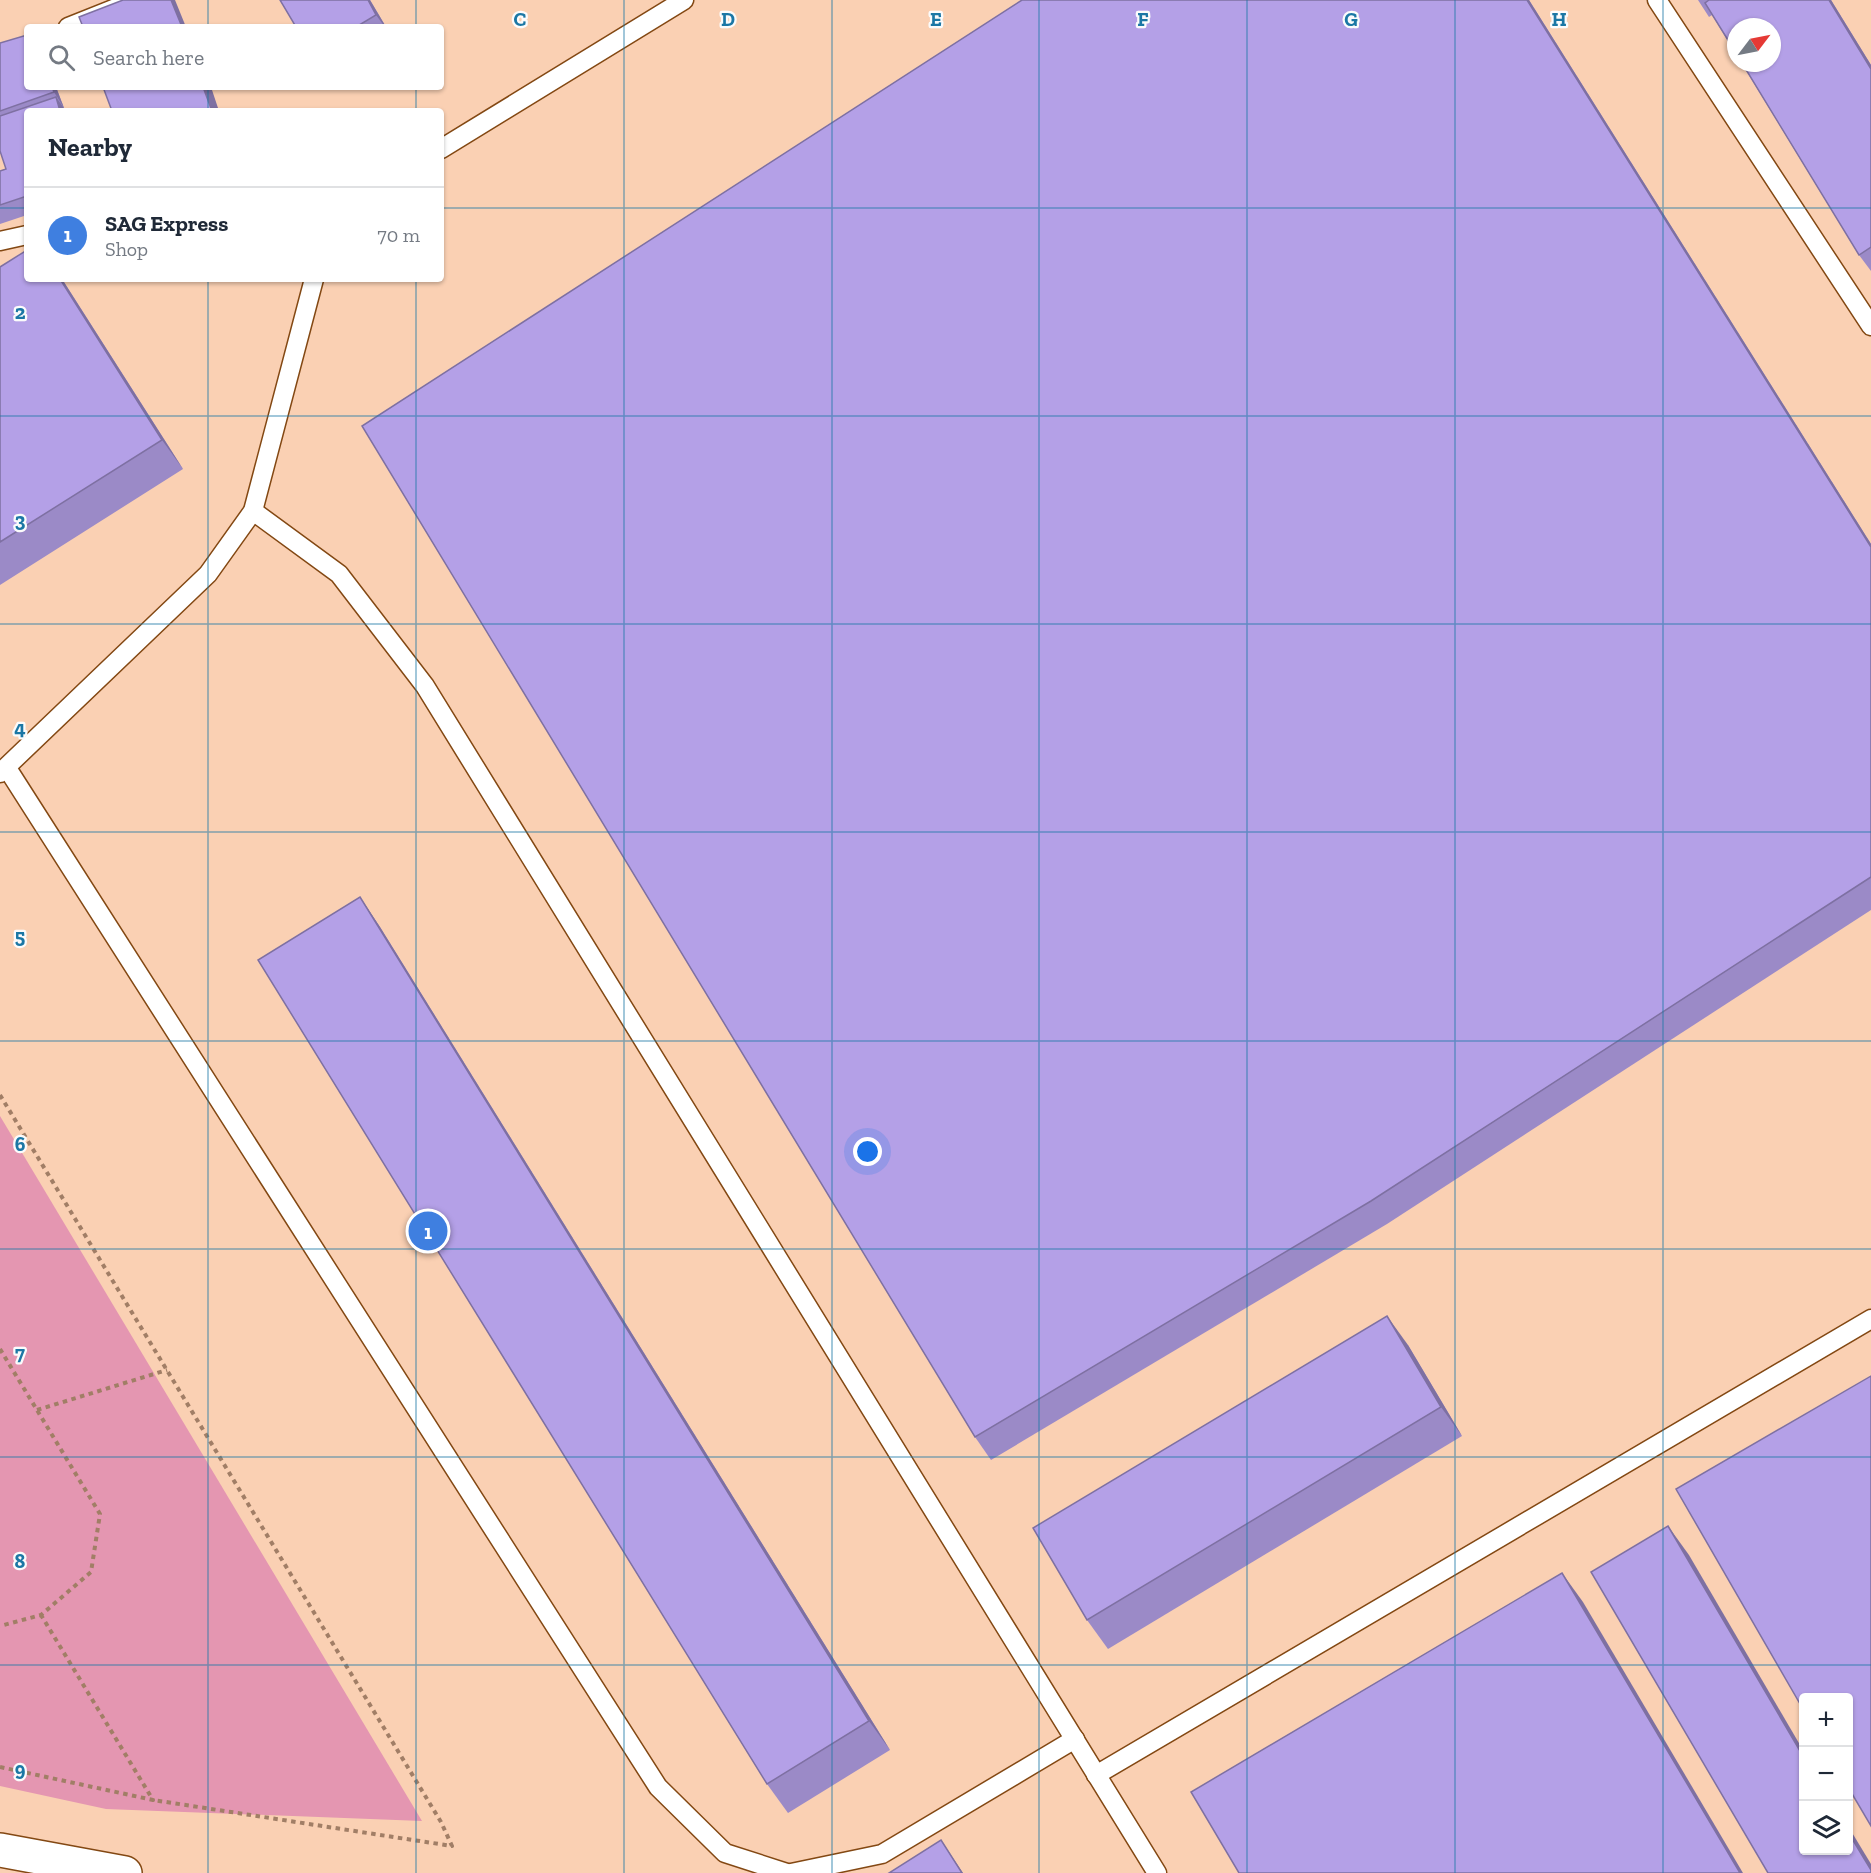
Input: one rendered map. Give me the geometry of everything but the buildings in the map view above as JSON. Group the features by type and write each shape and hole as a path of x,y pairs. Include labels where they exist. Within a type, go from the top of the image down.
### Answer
{"street":[{"path":"0,1850 125,1873"}],"lane":[{"path":"76,24 136,0"},
{"path":"444,147 684,0"},
{"path":"1657,0 1871,326"},
{"path":"0,241 24,236"},
{"path":"313,282 253,511 208,574 4,770 658,1787 725,1853 789,1873 882,1854 1075,1739"},
{"path":"253,511 339,574 425,686 1157,1873"},
{"path":"1096,1775 1871,1319"}],"path":[{"path":"0,1095 441,1822 452,1846 153,1800 0,1767"},
{"path":"0,1349 100,1514 91,1572 41,1615 0,1626"},
{"path":"37,1410 167,1370"},
{"path":"41,1615 153,1800"}],"shaded area":[{"path":"0,1116 422,1821 106,1809 0,1786"}],"place":[{"name":"SAG Express","path":"428,1231"}]}
